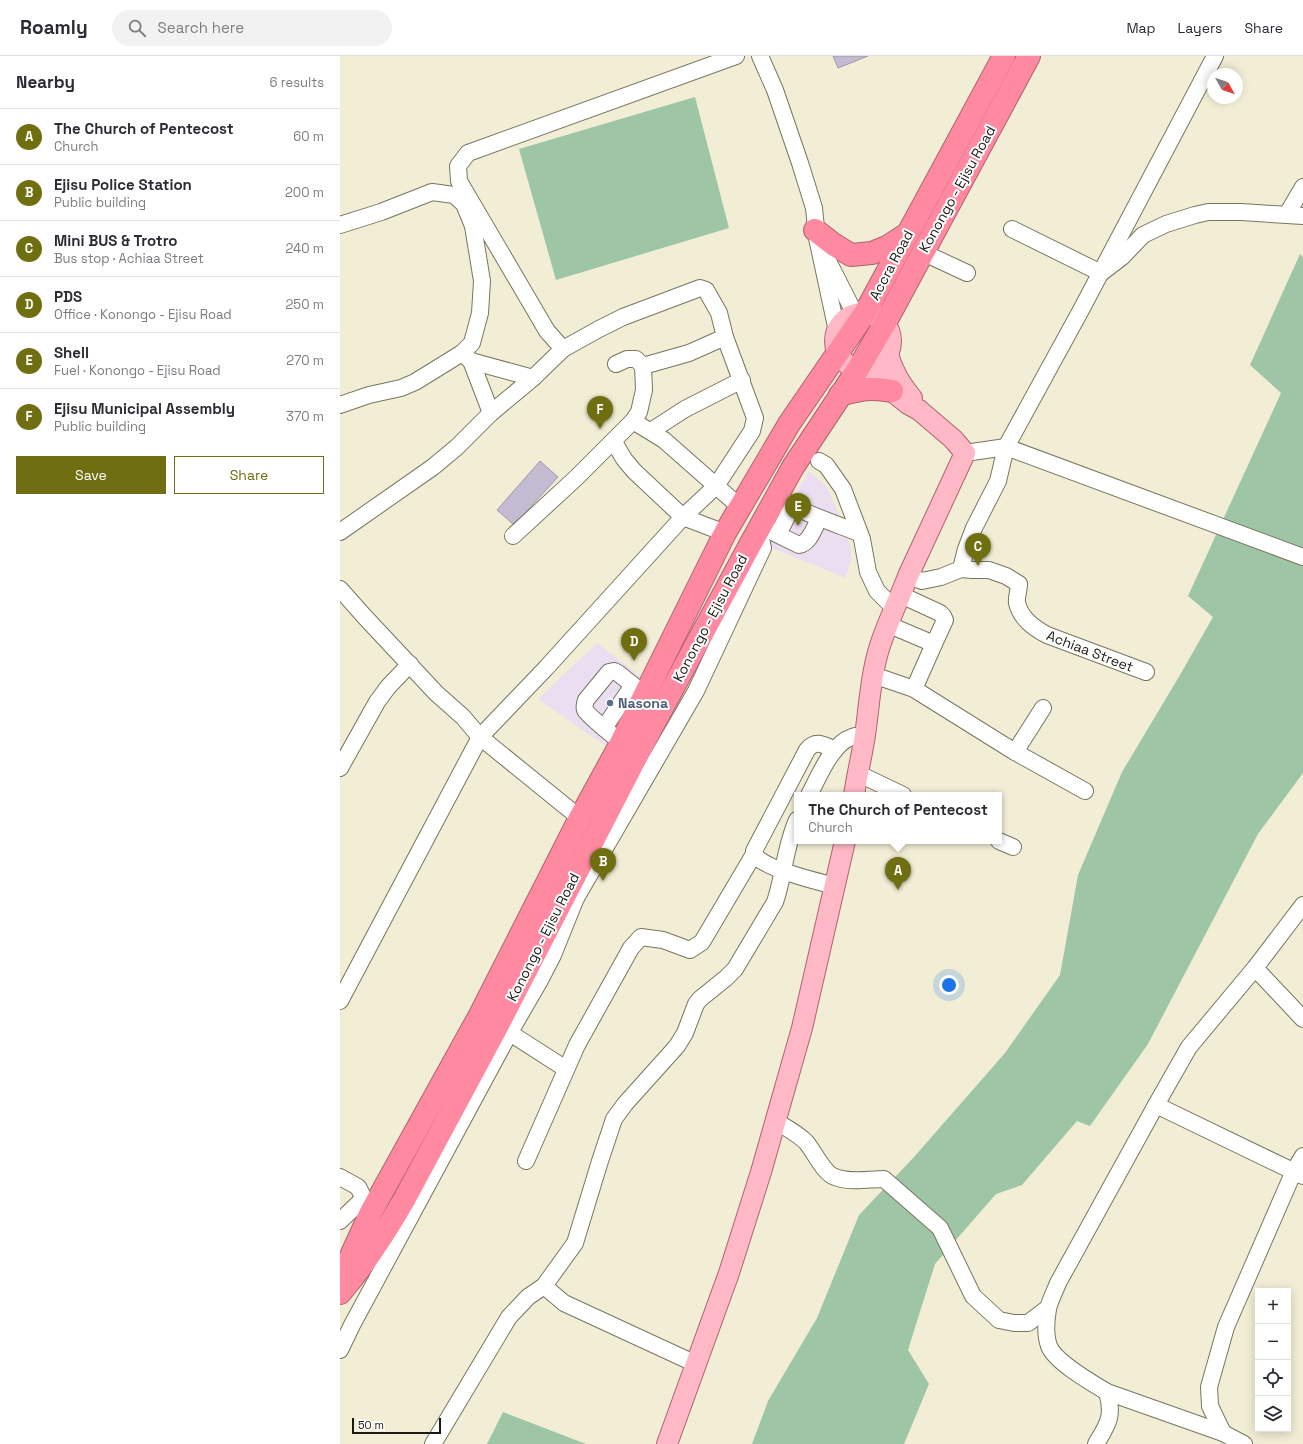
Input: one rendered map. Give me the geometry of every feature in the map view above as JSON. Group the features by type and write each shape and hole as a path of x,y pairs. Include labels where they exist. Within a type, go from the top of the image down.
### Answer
{"highway":[{"name":"Accra Road","path":"764,465 801,406 838,354 908,233 1004,56"},
{"name":"Konongo - Ejisu Road","path":"340,1293 358,1272 389,1227 504,1029 571,895 647,736 764,532 784,502 793,467 840,395 860,369 1029,56"},
{"path":"816,234 851,255 872,254 887,247 908,233"},
{"path":"840,395 859,389 868,388 892,391"},
{"name":"Konongo - Ejisu Road","path":"340,1280 367,1206 480,1015 580,818 621,742 639,690 764,465"}],"main road":[{"path":"854,792 865,736 877,656 908,576 964,453 953,439 919,410 908,404 860,369 845,363 838,354 835,342 837,331 841,324 847,318 860,314 872,315 885,323 891,338 890,346 888,354 877,365 860,369"},
{"path":"888,354 899,382 919,410"},
{"path":"667,1444 729,1273 776,1121 802,1028 844,844"}],"street":[{"path":"563,349 547,332 459,181 458,166 468,153 736,56"},
{"path":"760,56 775,90 814,208 816,234 837,331"},
{"path":"961,569 966,549 974,528 998,481 1006,447 1101,273 1215,56"},
{"path":"1287,214 1303,187"},
{"path":"340,225 381,212 432,192 454,195 464,204 473,226 482,281 480,313 472,343 466,357 402,388 369,395 340,405"},
{"path":"1101,273 1122,257 1143,235 1166,224 1208,212 1241,212 1303,216"},
{"path":"1012,229 1101,273"},
{"path":"816,234 860,314"},
{"path":"922,252 967,273"},
{"path":"340,532 433,467 457,447 491,413 533,378 563,349 598,328 623,317 700,288 706,290 719,313 725,337 756,418 752,431 716,486 682,517 546,668 480,737 340,1001"},
{"path":"642,366 689,353 725,337"},
{"path":"466,357 533,378"},
{"path":"466,357 491,413"},
{"path":"514,536 614,442 639,412 644,390 642,366 636,359 627,359 616,364"},
{"path":"651,431 685,409 742,380"},
{"path":"633,421 664,440 740,507"},
{"path":"614,442 624,459 634,471 682,517 725,533"},
{"path":"964,453 1006,447 1303,557"},
{"path":"819,461 826,465 844,489 862,539 868,572 877,590 894,609 934,644"},
{"path":"784,502 819,518 859,533"},
{"path":"764,532 799,545 804,544 808,541 819,518"},
{"name":"Achiaa Street","path":"908,576 922,581 941,577 961,569 989,570 1006,576 1019,584 1017,602 1023,615 1032,626 1047,635 1146,672"},
{"path":"340,589 436,693 463,717 480,737 580,818"},
{"path":"894,609 940,613 945,620 914,689"},
{"path":"340,768 377,702 388,687 410,664"},
{"path":"604,728 639,690 618,672 614,671 609,672 586,700 584,705 585,710 604,728 621,742"},
{"path":"873,675 914,689 1015,752 1085,791"},
{"path":"1015,752 1043,708"},
{"path":"811,792 835,750 846,740 854,736 865,736"},
{"path":"526,1161 566,1069 631,948 641,937 663,940 690,950 702,942 754,854 754,850 807,750 810,746 820,744 835,750"},
{"path":"857,773 897,792"},
{"path":"433,1444 509,1318 528,1296 544,1286 575,1243 614,1119 625,1104 677,1046 685,1033 696,1004 700,999 726,978 743,958 775,902 794,829"},
{"path":"754,854 757,858 783,871 835,886"},
{"path":"1244,1444 1223,1433 1107,1392 1091,1383 1058,1359 1049,1347 1046,1329 1048,1308 1058,1283 1189,1047 1255,968 1303,905"},
{"path":"1255,968 1303,1019"},
{"path":"340,1350 346,1323 504,1029 566,1069"},
{"path":"1156,1105 1299,1174"},
{"path":"776,1121 797,1134 807,1143 826,1171 834,1177 848,1180 884,1179 940,1228 973,1296 999,1320 1014,1323 1028,1323 1048,1308"},
{"path":"1223,1433 1210,1406 1209,1387 1226,1326 1299,1174 1303,1156"},
{"path":"340,1177 358,1187 367,1206 340,1221"},
{"path":"544,1286 564,1303 696,1364"},
{"path":"1096,1444 1107,1425 1111,1414 1107,1392"}],"shaded area":[{"path":"809,471 826,486 842,520 851,549 851,561 845,578 765,545"},
{"path":"597,643 645,680 610,749 538,699"}],"green space":[{"path":"695,97 729,228 556,280 519,149"},
{"path":"1300,254 1303,257 1303,773 1258,834 1148,1044 1090,1126 1077,1121 1022,1185 996,1194 935,1264 908,1350 929,1384 904,1444 752,1444 768,1401 817,1318 859,1215 914,1157 1005,1053 1060,975 1078,875 1122,772 1213,617 1188,596 1281,393 1250,365"},
{"path":"503,1412 586,1444 487,1444"}],"building":[{"path":"833,56 868,56 838,68"},
{"path":"540,461 558,477 513,524 497,510"}],"place":[{"name":"Ejisu Municipal Assembly","path":"600,429"},
{"name":"Shell","path":"798,526"},
{"name":"Mini BUS & Trotro","path":"978,566"},
{"name":"PDS","path":"634,661"},
{"name":"Nasona","path":"610,703"},
{"name":"Ejisu Police Station","path":"603,881"},
{"name":"The Church of Pentecost","path":"898,890"}]}
